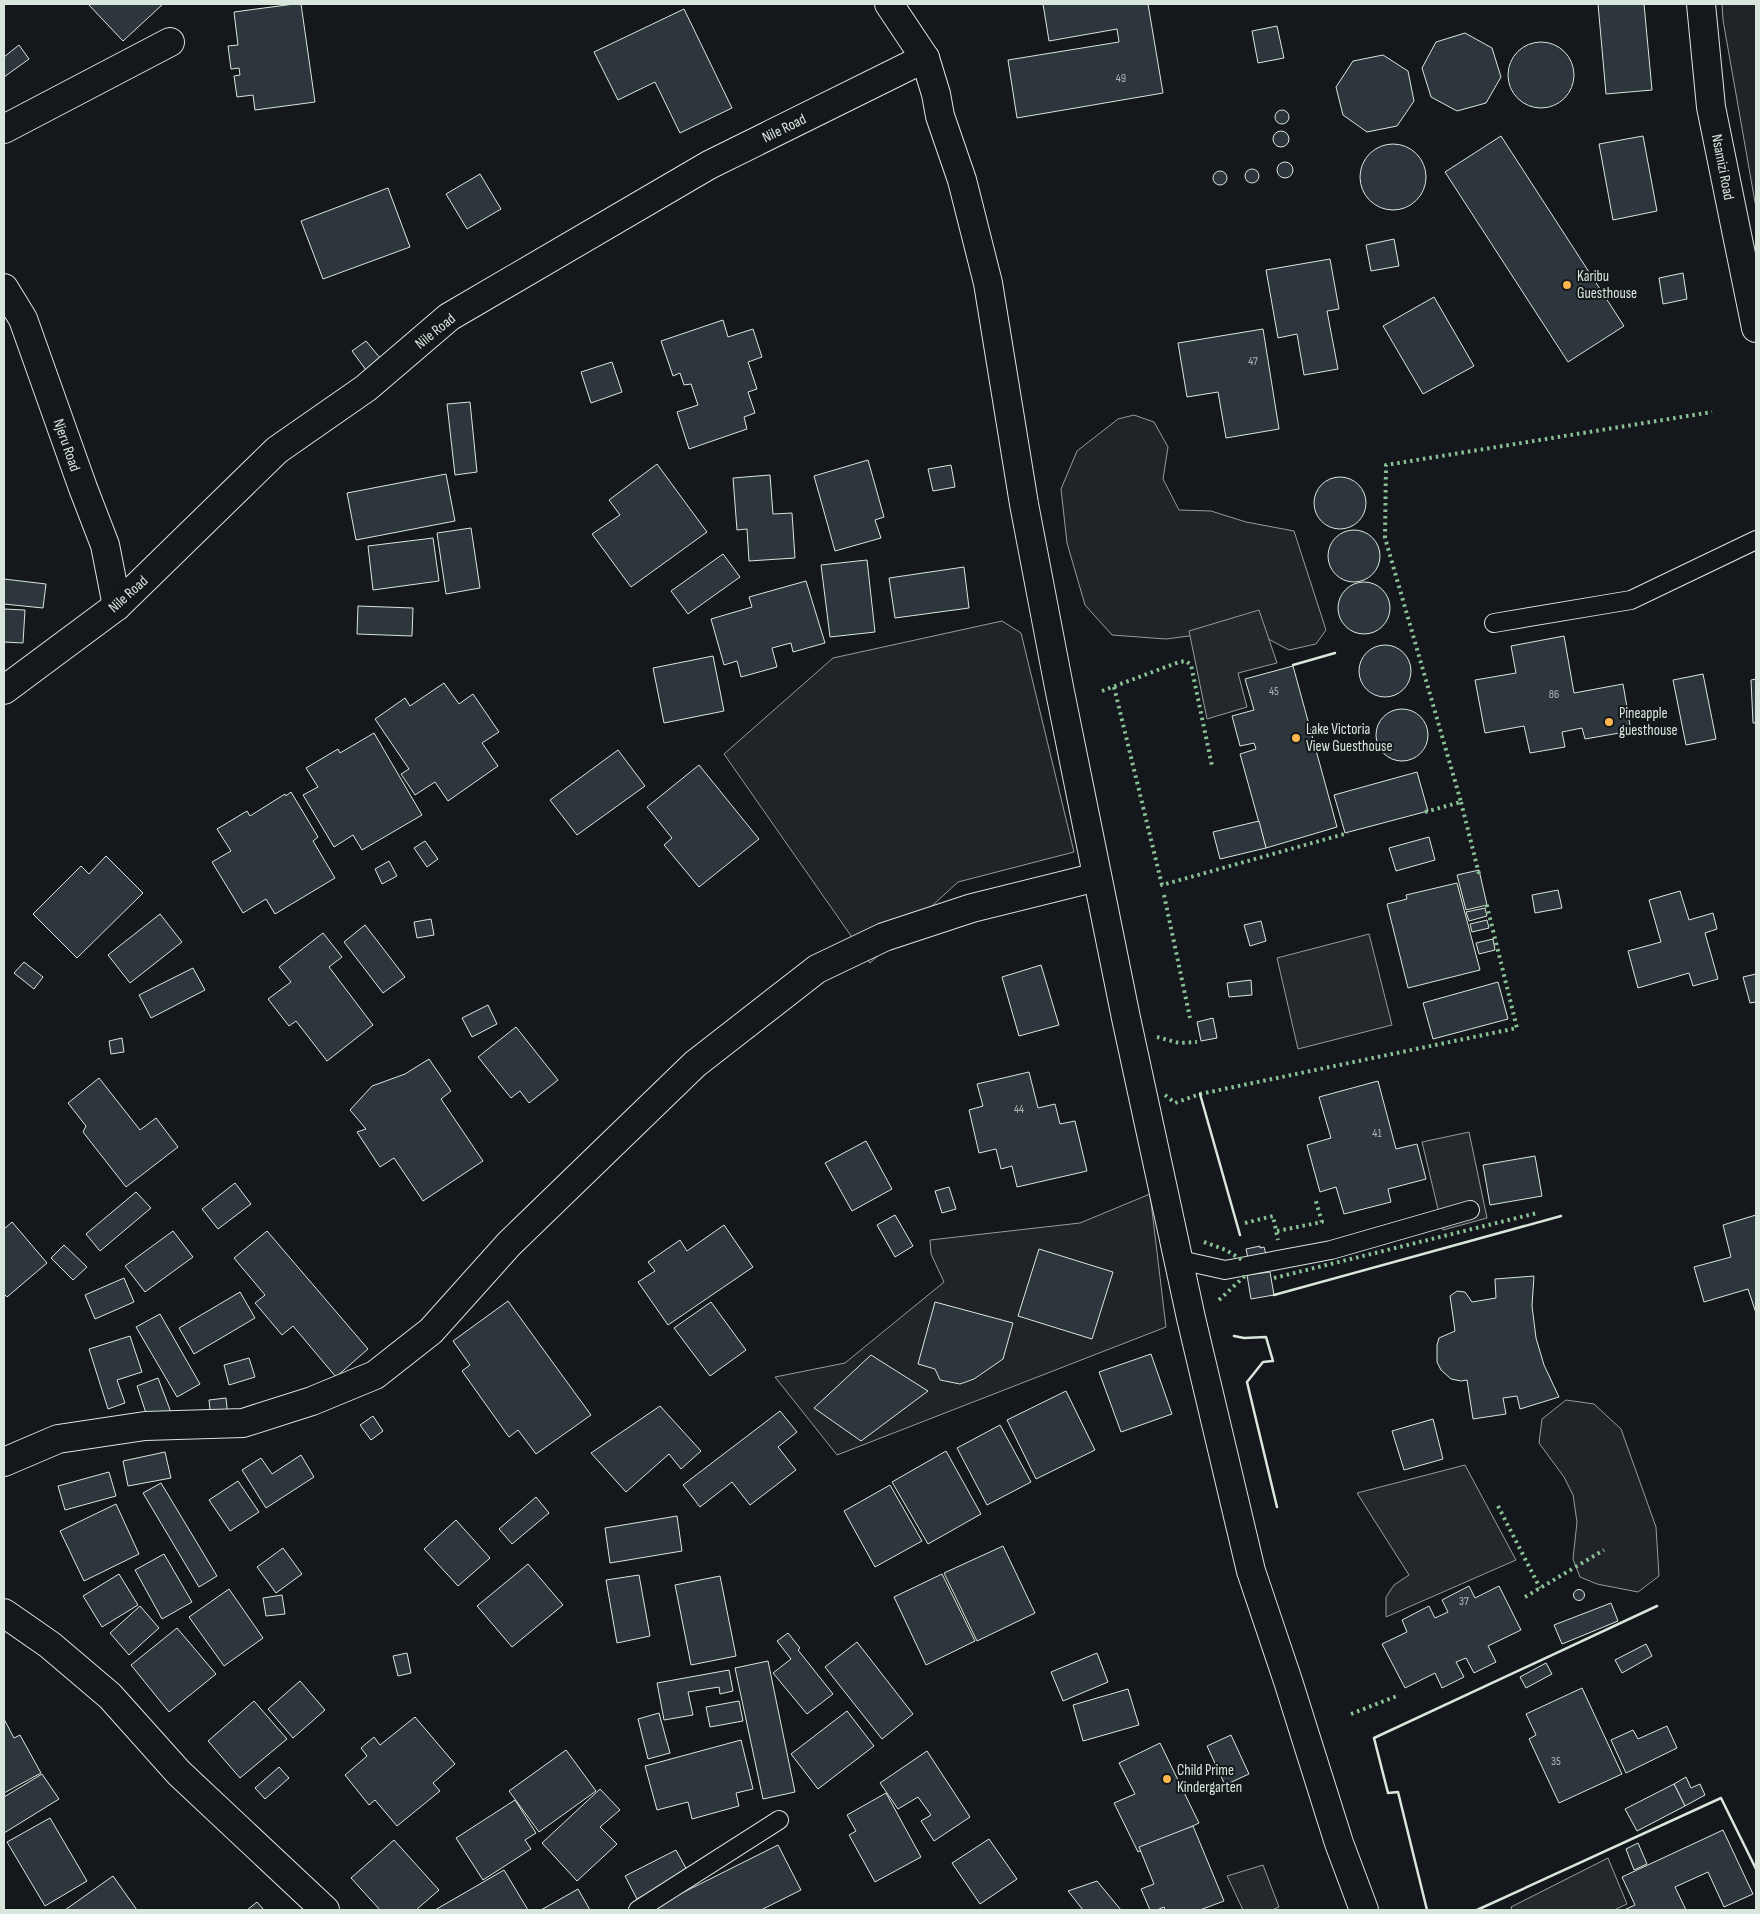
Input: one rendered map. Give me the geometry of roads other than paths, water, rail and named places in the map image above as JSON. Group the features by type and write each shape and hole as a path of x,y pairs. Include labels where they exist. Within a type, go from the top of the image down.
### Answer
{"street":[{"path":"889,4 925,58 936,94 940,116 962,180 988,283 1024,504 1128,1027 1180,1260 1191,1318 1251,1571 1288,1681 1338,1842 1364,1910"},
{"name":"Nsamizi Road","path":"1701,4 1711,107 1756,328"},
{"path":"4,129 170,42"},
{"name":"Nile Road","path":"4,690 117,606 277,450 366,388 449,317 709,165 925,58"},
{"name":"Njeru Road","path":"4,288 23,319 104,545 117,606"},
{"path":"4,1462 58,1439 145,1426 243,1423 312,1401 374,1375 431,1331 509,1244 695,1064 817,968 884,937 972,908 1098,877"},
{"path":"4,1613 50,1645 110,1696 179,1773 325,1910"}],"lane":[{"path":"1494,623 1631,600 1756,540"},
{"path":"1180,1260 1225,1270 1331,1250 1470,1210"},
{"path":"638,1910 779,1820"}],"place":[{"name":"Karibu Guesthouse","path":"1567,285"},
{"name":"Pineapple guesthouse","path":"1609,722"},
{"name":"Lake Victoria View Guesthouse","path":"1296,738"},
{"name":"Child Prime Kindergarten","path":"1167,1779"}]}
